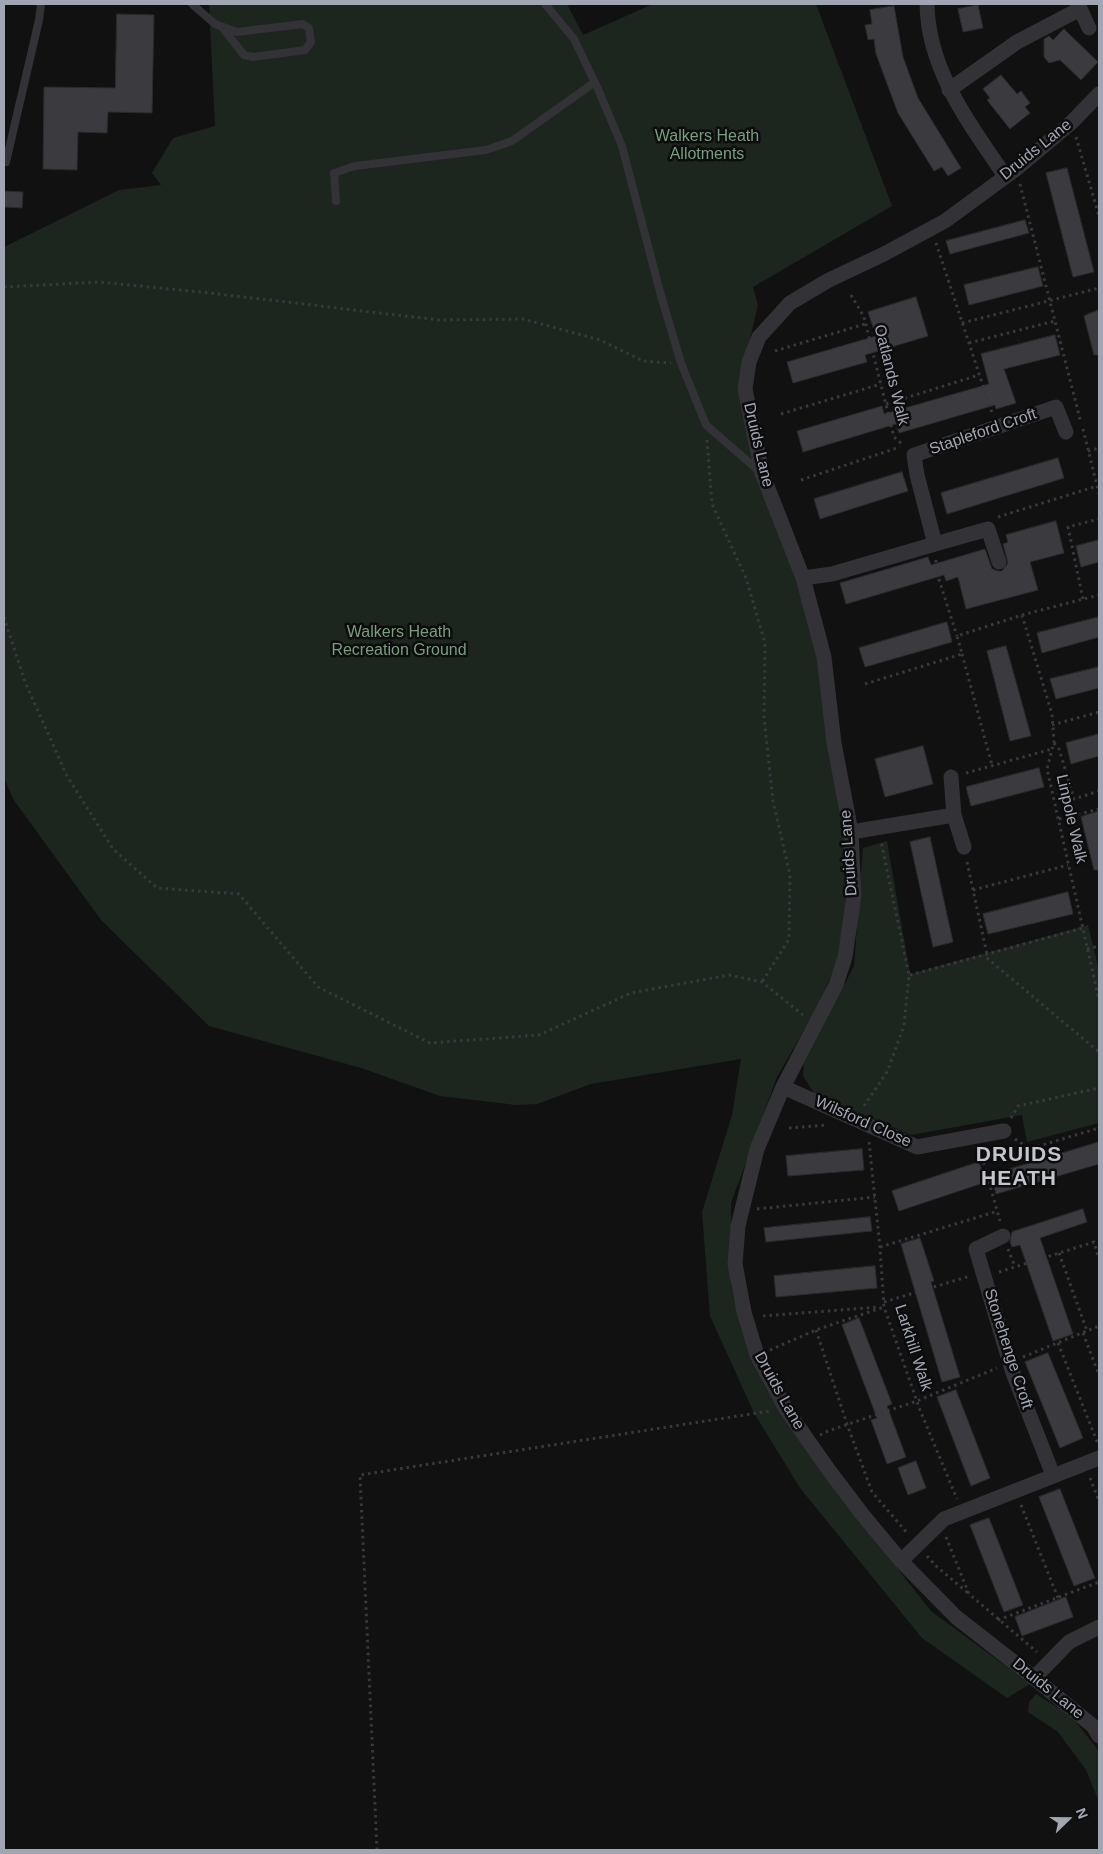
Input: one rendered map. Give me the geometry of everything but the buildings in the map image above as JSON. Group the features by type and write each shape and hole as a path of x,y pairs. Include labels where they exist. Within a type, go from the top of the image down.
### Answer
{"street":[{"path":"926,4 933,50 950,90 974,132 1010,173"},
{"path":"950,90 1017,42 1079,6 1089,28"},
{"name":"Druids Lane","path":"1099,94 1072,122 1010,173 945,221 884,254 829,280 790,303 758,337 748,362 745,389 762,473 803,578 824,657 834,743 851,832 854,896 845,957 836,985 814,1024 783,1087 758,1150 738,1226 735,1264 744,1312 757,1355 786,1409 862,1514 901,1561 956,1617 1093,1726 1099,1736"},
{"name":"Stapleford Croft","path":"935,544 909,451 996,428 1056,407 1066,432"},
{"path":"803,578 832,574 988,529 999,562"},
{"path":"951,777 954,815 964,847"},
{"path":"851,832 954,815"},
{"name":"Wilsford Close","path":"783,1087 917,1147 1004,1131"},
{"name":"Stonehenge Croft","path":"1003,1236 976,1249 1009,1362 1053,1475"},
{"path":"901,1561 940,1522 962,1511 1092,1461"},
{"path":"1034,1678 1069,1642 1099,1628"}],"lane":[{"path":"6,162 39,20 41,4"},
{"path":"192,4 215,24 237,32 303,24 309,28 311,42 305,50 253,57 244,55 222,27"},
{"path":"544,4 574,39 595,82 622,146 660,292 681,363 706,425 762,473"},
{"path":"336,201 334,173 355,166 486,150 512,141 595,82"}],"path":[{"path":"1072,122 1099,216"},
{"path":"1010,173 1050,301 1099,494"},
{"path":"932,228 996,428"},
{"path":"4,287 99,282 439,320 523,318 600,340 643,361 681,363"},
{"path":"962,324 1099,288"},
{"name":"Oatlands Walk","path":"851,295 864,317 894,438 909,451"},
{"path":"969,343 1055,321"},
{"path":"775,351 865,324"},
{"path":"886,404 979,375"},
{"path":"782,414 881,384"},
{"path":"706,425 712,504 746,578 765,643 764,717 773,801 790,876 789,939 762,982"},
{"path":"1088,451 1099,448"},
{"path":"801,480 909,451"},
{"path":"988,529 998,517 1097,486"},
{"path":"1083,599 1068,528 1099,518"},
{"path":"935,544 936,570 957,636 992,764"},
{"path":"957,636 1022,615 1099,595"},
{"name":"Linpole Walk","path":"1022,615 1052,714 1054,742 1047,769 1099,1000"},
{"path":"4,617 24,682 68,776 114,850 157,888 240,894 318,987 430,1043 539,1035 631,993 729,975 762,982 814,1024"},
{"path":"865,684 962,654"},
{"path":"1052,725 1099,712"},
{"path":"1054,742 1059,749 1074,799 1099,792"},
{"path":"951,777 992,764 1052,749"},
{"path":"1058,819 1099,809"},
{"path":"861,1122 887,1072 904,1026 909,975 878,828"},
{"path":"964,847 988,959 1099,1052"},
{"path":"973,890 1068,865"},
{"path":"909,975 1083,928"},
{"path":"1087,949 1099,946"},
{"path":"1099,1088 1018,1106 1004,1131 1029,1149 1099,1128"},
{"name":"Larkhill Walk","path":"861,1122 875,1197 884,1305 917,1401 962,1511"},
{"path":"789,1128 832,1125"},
{"path":"976,1136 998,1211 1003,1236 1015,1267"},
{"path":"757,1209 875,1197"},
{"path":"880,1247 998,1211"},
{"path":"757,1355 816,1330 884,1305 1094,1242 1099,1258"},
{"path":"1059,1253 1087,1331"},
{"path":"763,1316 884,1305"},
{"path":"808,1441 847,1424 917,1401 1099,1326"},
{"path":"816,1330 872,1492 935,1565 1049,1662"},
{"path":"1082,1333 1099,1375"},
{"path":"1058,1343 1099,1447"},
{"path":"377,1850 360,1475 786,1409"},
{"path":"1092,1461 1099,1501"},
{"path":"1015,1490 1058,1598"},
{"path":"940,1522 969,1594"},
{"path":"998,1620 1099,1582"}],"green space":[{"name":"Walkers Heath Recreation Ground","path":"209,4 567,4 583,35 653,4 816,4 892,206 753,287 758,305 738,389 810,627 817,657 845,836 847,902 836,965 815,1011 777,1077 731,1203 731,1287 741,1329 767,1390 820,1470 931,1611 1030,1684 1007,1698 922,1638 800,1488 754,1413 710,1316 702,1212 732,1115 741,1059 591,1084 537,1104 516,1105 440,1096 361,1068 209,1026 101,920 13,799 4,777 4,247 119,190 161,185 152,173 173,138 215,126"},
{"path":"887,841 910,974 1088,925 1099,970 1099,1123 1027,1142 1022,1115 911,1135 814,1093 803,1076 804,1063 854,966 863,848"},
{"path":"1036,1694 1071,1716 1099,1751 1099,1802 1086,1770 1058,1732 1028,1712 1029,1702"}],"district":[{"name":"DRUIDS HEATH","path":"1019,1167"}],"park label":[{"name":"Walkers Heath Allotments","path":"707,146"}]}
